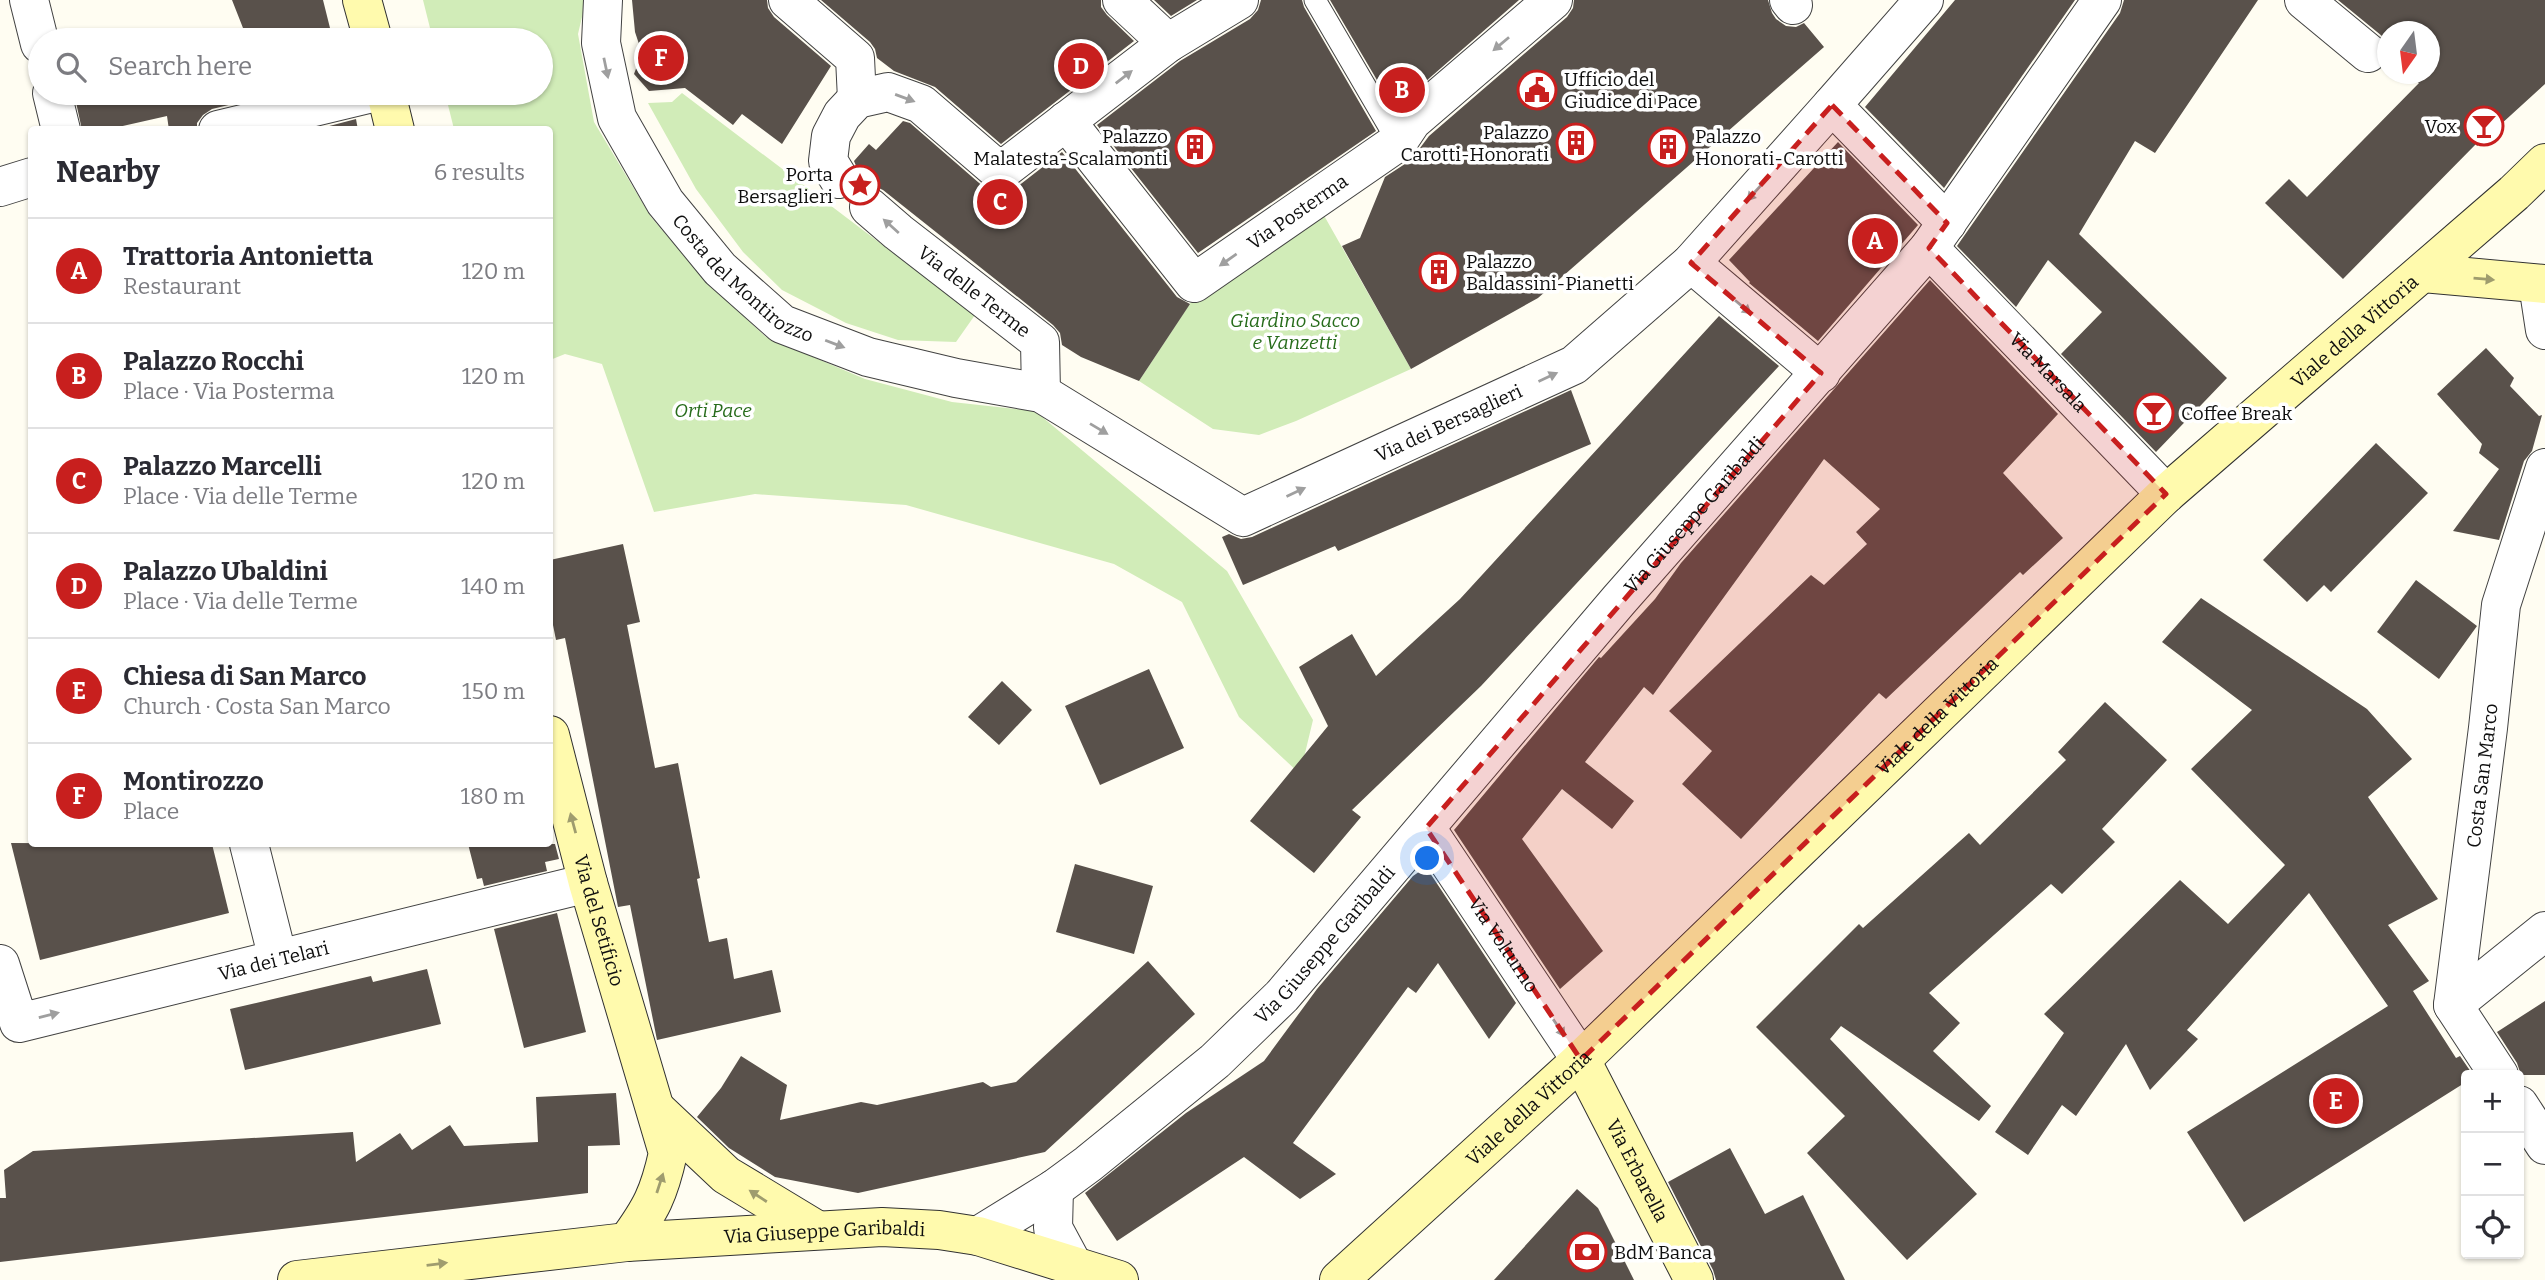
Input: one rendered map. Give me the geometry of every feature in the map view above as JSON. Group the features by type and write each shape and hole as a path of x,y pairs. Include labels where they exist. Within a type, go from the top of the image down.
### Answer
{"main road":[{"path":"362,0 370,28"},
{"path":"389,105 394,126"},
{"name":"Viale della Vittoria","path":"1339,1280 1581,1060 2166,495 2423,273 2545,163"},
{"path":"2423,273 2542,284"},
{"name":"Via del Setificio","path":"553,747 588,883 668,1153 651,1209 626,1242"},
{"name":"Via Erbarella","path":"1581,1060 1694,1280"},
{"path":"653,1107 726,1175 817,1230"},
{"name":"Via Giuseppe Garibaldi","path":"297,1280 385,1275 626,1242 882,1227 940,1230 978,1236"},
{"path":"978,1236 1014,1255 1063,1273 1119,1280"}],"street":[{"path":"29,0 36,28"},
{"name":"Costa del Montirozzo","path":"603,0 601,43 617,118 665,202 720,269 782,324 868,357 956,379 1041,393"},
{"path":"788,0 855,58 858,99"},
{"path":"1122,0 1168,43"},
{"path":"839,179 828,161 831,136 842,115 858,99 888,92 921,104 1000,172 1168,43 1238,0"},
{"name":"Via Posterma","path":"1066,121 1194,283 1398,142 1412,121 1553,0"},
{"path":"1821,373 1691,262 1923,0"},
{"name":"Via Giuseppe Garibaldi","path":"978,1236 1054,1189 1215,1060 1282,996 1619,600 1821,373 1943,248 2102,0"},
{"path":"2304,0 2368,52"},
{"path":"55,105 60,126"},
{"path":"235,126 322,105"},
{"name":"Via Marsala","path":"1832,105 1943,248 2166,495"},
{"path":"0,187 28,178"},
{"name":"Via delle Terme","path":"870,207 898,232 1040,342 1041,393"},
{"name":"Via dei Bersaglieri","path":"1041,393 1243,517 1574,365 1691,262"},
{"path":"2542,284 2545,330"},
{"name":"Costa San Marco","path":"2453,1005 2501,605 2545,468"},
{"name":"Via Volturno","path":"1426,828 1581,1060"},
{"path":"250,847 278,958"},
{"name":"Via dei Telari","path":"0,964 19,1023 588,883"},
{"path":"2496,1070 2453,1005 2545,931"},
{"path":"2524,1113 2545,1145"},
{"path":"1054,1189 1053,1228 1063,1273"}],"lane":[{"path":"1315,0 1398,142"}],"highlighted area":[{"path":"1832,105 1947,223 1929,248 2166,494 1581,1060 1426,828 1821,373 1691,263"}],"green space":[{"name":"Orti Pace","path":"423,0 586,0 578,34 594,122 651,217 704,279 766,337 865,379 952,402 1035,411 1227,571 1313,720 1300,774 1239,717 1182,602 1114,564 906,505 755,494 654,512 602,364 565,354 553,359 553,126 453,126 448,105 553,105 553,28 430,28"},
{"path":"682,93 975,315 956,342 898,340 846,323 782,290 743,252 696,189 648,103 672,102"},
{"name":"Giardino Sacco e Vanzetti","path":"1322,212 1411,369 1259,435 1213,429 1139,381 1191,302"}],"building":[{"path":"232,0 323,0 330,28 243,28"},
{"path":"632,0 767,0 768,8 774,17 831,66 782,144 742,114 733,125 685,88 649,91 634,74 642,53 635,32"},
{"path":"821,0 1101,0 1101,7 1107,15 1134,41 1001,144 935,87 894,71 877,58 870,42"},
{"path":"1154,0 1197,0 1171,16"},
{"name":"Palazzo Malatesta-Scalamonti","path":"1261,0 1302,0 1376,131 1198,253 1097,125 1180,61 1250,19 1258,10"},
{"path":"1330,0 1519,0 1394,109"},
{"name":"Palazzo Honorati-Carotti","path":"1574,0 1768,0 1776,19 1786,26 1796,27 1804,23 1824,47 1538,298 1411,369 1342,246 1360,238 1385,177 1411,160 1429,136 1567,17 1573,8"},
{"path":"1955,0 2075,0 1944,188 1865,107"},
{"path":"2124,0 2258,0 2155,153 2135,141 2079,234 2227,378 2156,452 2061,354 2102,312 2048,260 2016,307 1957,246 2120,13"},
{"path":"2338,0 2545,0 2545,84 2477,146 2476,144 2343,279 2265,203 2289,179 2307,197 2418,84 2440,84 2440,21 2377,21 2377,32"},
{"path":"77,105 229,105 212,109 203,115 197,126 168,126 167,116 123,126 81,126"},
{"path":"356,119 357,126 329,126"},
{"path":"903,121 910,123 986,189 995,193 1013,190 1062,152 1177,297 1190,304 1139,381 1081,357 1062,345 1060,333 1053,325 883,190 872,185 859,188 861,178 854,161 869,144 876,150"},
{"path":"1838,142 1918,225 1818,341 1749,283 1729,260"},
{"path":"1930,280 2058,414 2003,473 2063,538 2023,575 2020,572 1886,699 1879,693 1741,839 1682,784 1712,751 1669,711 1811,575 1824,585 1867,544 1856,532 1880,509 1824,459 1653,695 1644,687 1585,762 1634,801 1612,829 1562,789 1522,839 1603,951 1560,989 1454,830 1599,657 1601,658 1655,599 1681,563"},
{"path":"1719,316 1779,366 1481,686 1352,810 1361,817 1314,873 1250,821 1328,726 1299,667 1352,634 1376,676 1460,599"},
{"path":"2486,348 2514,378 2510,386 2539,416 2542,415 2532,451 2524,461 2499,540 2453,531 2499,469 2479,453 2482,444 2437,394"},
{"path":"1571,390 1591,444 1338,551 1335,546 1243,585 1222,537 1229,534 1241,539 1252,537"},
{"path":"2376,443 2428,493 2331,592 2324,585 2307,602 2263,560"},
{"path":"623,544 640,622 627,625 655,768 678,763 709,942 727,938 734,979 772,970 781,1012 657,1040 630,905 618,907 565,638 556,640 553,625 553,559"},
{"path":"2416,580 2477,626 2439,679 2377,632"},
{"path":"2201,598 2367,709 2412,759 2368,797 2438,899 2388,925 2429,981 2413,991 2456,1058 2460,1056 2470,1070 2461,1070 2461,1085 2244,1222 2187,1132 2396,1001 2388,1006 2309,893 2187,1030 2198,1039 2150,1090 2126,1044 2076,1116 2062,1105 2028,1155 1995,1132 2064,1033 2044,1014 2180,880 2228,924 2285,865 2191,769 2252,710 2162,642"},
{"path":"1149,669 1184,748 1100,785 1065,706"},
{"path":"1002,681 1032,710 999,745 968,717"},
{"path":"2105,702 2167,760 2102,829 2115,842 2062,894 2051,884 1929,993 1960,1023 1933,1051 1991,1106 1979,1121 1841,1026 1830,1039 1977,1194 1907,1260 1807,1153 1845,1116 1756,1027 1859,924 1863,928 1969,833 1980,845 2066,760 2058,752"},
{"path":"11,843 28,843 28,847 213,847 229,913 40,960"},
{"path":"555,844 559,859 545,862 547,871 484,886 482,878 477,879 469,847 553,847"},
{"path":"1075,864 1153,886 1134,954 1056,932"},
{"path":"1426,867 1516,1003 1489,1039 1438,963 1416,993 1408,987 1293,1143 1336,1174 1300,1199 1244,1157 1117,1241 1085,1193 1186,1113 1264,1061 1317,989 1413,876"},
{"path":"557,913 586,1032 524,1048 494,929"},
{"path":"1148,961 1195,1014 1045,1152 858,1193 775,1177 729,1148 697,1117 721,1088 741,1056 787,1085 780,1120 861,1102 877,1105 983,1082 991,1087 1016,1082"},
{"path":"427,969 441,1024 245,1070 230,1009 371,976 373,982"},
{"path":"2545,1001 2545,1075 2524,1075 2524,1070 2519,1070 2497,1032"},
{"path":"616,1093 620,1145 588,1146 588,1193 0,1262 0,1198 6,1198 4,1170 33,1151 353,1132 356,1162 400,1133 412,1150 450,1125 464,1146 538,1142 536,1097"},
{"path":"1730,1148 1765,1214 1803,1195 1845,1280 1716,1280 1668,1182"},
{"path":"1577,1189 1598,1208 1634,1280 1494,1280"}],"place":[{"name":"Montirozzo","path":"661,58"},
{"name":"Palazzo Ubaldini","path":"1081,66"},
{"name":"Palazzo Rocchi","path":"1402,90"},
{"name":"Ufficio del Giudice di Pace","path":"1537,90"},
{"name":"Vox","path":"2484,126"},
{"name":"Palazzo Carotti-Honorati","path":"1576,143"},
{"name":"Palazzo Malatesta-Scalamonti","path":"1195,147"},
{"name":"Palazzo Honorati-Carotti","path":"1668,147"},
{"name":"Porta Bersaglieri","path":"860,185"},
{"name":"Palazzo Marcelli","path":"1000,202"},
{"name":"Trattoria Antonietta","path":"1875,241"},
{"name":"Palazzo Baldassini-Pianetti","path":"1439,272"},
{"name":"Coffee Break","path":"2154,413"},
{"name":"Chiesa di San Marco","path":"2336,1101"},
{"name":"BdM Banca","path":"1587,1252"}]}
